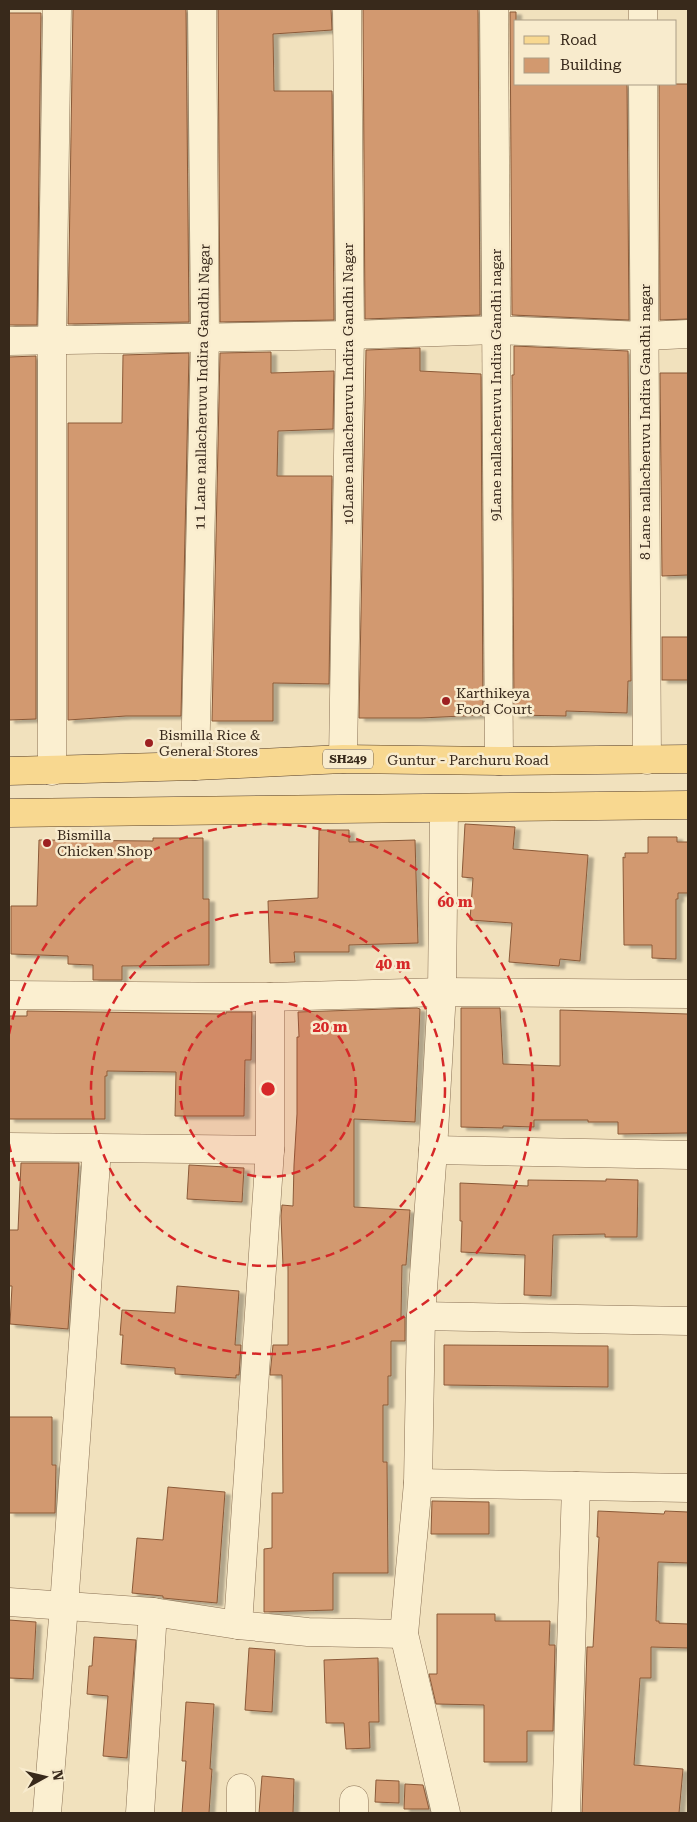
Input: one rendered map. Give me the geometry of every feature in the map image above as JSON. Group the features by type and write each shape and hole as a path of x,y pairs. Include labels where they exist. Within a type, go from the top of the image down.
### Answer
{"main road":[{"name":"Guntur - Parchuru Road","path":"9,771 194,766 343,759 499,761 688,759"},
{"path":"9,813 688,805"}],"street":[{"path":"52,771 52,342 57,9"},
{"name":"11 Lane nallacheruvu Indira Gandhi Nagar","path":"194,766 205,337 202,9"},
{"name":"10Lane nallacheruvu Indira Gandhi Nagar","path":"343,759 350,335 347,9"},
{"name":"9Lane nallacheruvu Indira Gandhi nagar","path":"494,9 499,761"},
{"name":"8 Lane nallacheruvu Indira Gandhi nagar","path":"643,85 647,760"},
{"path":"9,341 52,342 496,330 645,336 688,334"},
{"path":"444,809 442,992 421,1316 418,1482 404,1634 446,1813"},
{"path":"9,995 270,996 442,992 688,994"},
{"path":"238,1626 270,1150 270,996"},
{"path":"9,1147 270,1150"},
{"path":"47,1813 97,1149"},
{"path":"433,1150 688,1155"},
{"path":"421,1316 688,1321"},
{"path":"418,1482 688,1488"},
{"path":"566,1813 576,1486"},
{"path":"9,1602 153,1612 238,1626 308,1632 404,1634"},
{"path":"140,1813 153,1612"}],"building":[{"path":"73,9 186,9 189,322 68,324"},
{"path":"218,9 331,9 332,30 273,34 274,91 332,91 334,320 220,322"},
{"path":"363,9 478,9 480,315 365,319"},
{"path":"510,12 516,12 516,20 514,20 514,85 627,85 629,320 512,315"},
{"path":"9,13 41,13 37,325 9,325"},
{"path":"688,84 688,319 660,320 659,85"},
{"path":"514,346 628,351 631,681 628,681 627,713 566,711 566,716 514,715 512,375 514,375"},
{"path":"420,348 420,371 481,374 483,715 359,718 366,350"},
{"path":"271,352 271,373 334,371 333,429 278,431 277,476 332,476 329,684 273,683 273,721 212,721 220,353"},
{"path":"189,353 181,716 126,716 68,720 68,423 122,423 123,355"},
{"path":"36,356 36,719 9,720 9,357"},
{"path":"660,373 688,373 688,575 662,576"},
{"path":"662,637 688,637 688,680 662,680"},
{"path":"465,824 515,827 513,849 588,855 580,961 560,959 559,966 509,962 512,923 470,920 473,878 462,877"},
{"path":"319,830 349,830 349,842 415,840 418,943 349,945 349,952 294,952 295,962 270,963 268,901 318,898"},
{"path":"648,837 677,837 677,842 688,842 688,893 678,893 678,899 676,899 676,959 652,958 652,945 624,945 623,857 625,858 625,853 648,853"},
{"path":"153,838 203,838 203,899 209,899 209,965 122,966 122,980 93,980 93,965 68,964 68,956 11,954 11,906 37,906 39,840 153,841"},
{"path":"461,1008 500,1008 503,1064 560,1066 560,1010 688,1014 688,1133 618,1134 618,1122 588,1122 588,1120 534,1120 534,1127 461,1127"},
{"path":"420,1009 415,1122 354,1119 354,1207 410,1210 406,1265 402,1265 401,1317 405,1317 405,1341 391,1341 391,1376 388,1376 388,1405 383,1405 383,1462 387,1462 388,1573 333,1573 333,1610 264,1612 264,1549 272,1548 272,1493 283,1493 282,1375 270,1375 273,1345 288,1345 288,1265 283,1266 281,1216 282,1205 293,1206 297,1114 297,1037 299,1037 298,1012"},
{"path":"27,1011 226,1014 226,1012 252,1012 251,1060 245,1060 244,1116 175,1116 176,1072 107,1071 107,1076 105,1076 105,1119 9,1119 9,1016 27,1016"},
{"path":"21,1163 79,1163 68,1329 10,1324 12,1286 9,1286 9,1230 18,1230"},
{"path":"189,1165 244,1168 242,1202 187,1199"},
{"path":"606,1179 638,1180 637,1237 605,1237 605,1234 553,1235 551,1296 524,1295 525,1255 461,1252 460,1183 528,1186 528,1180 606,1181"},
{"path":"177,1286 239,1291 235,1345 241,1345 239,1375 236,1375 236,1378 175,1374 175,1368 121,1364 123,1335 120,1335 122,1310 175,1313"},
{"path":"444,1345 608,1346 608,1387 444,1385"},
{"path":"9,1417 52,1417 52,1465 56,1465 55,1513 9,1513"},
{"path":"168,1487 225,1492 217,1603 132,1593 137,1538 163,1540"},
{"path":"432,1501 489,1502 489,1534 431,1534"},
{"path":"598,1511 664,1514 665,1511 688,1512 688,1563 658,1562 656,1621 659,1621 659,1623 688,1624 688,1648 651,1647 651,1678 640,1678 634,1765 683,1769 679,1813 582,1813 587,1647 593,1647 599,1537 597,1537"},
{"path":"437,1614 495,1614 495,1621 550,1621 549,1645 555,1645 553,1731 527,1731 527,1762 484,1762 484,1705 436,1704 429,1674 437,1674"},
{"path":"9,1620 36,1622 33,1679 9,1678"},
{"path":"94,1637 136,1640 127,1758 103,1756 108,1696 87,1694 89,1666 92,1666"},
{"path":"249,1648 275,1650 272,1712 245,1710"},
{"path":"378,1658 379,1722 369,1722 370,1748 346,1749 344,1723 326,1723 324,1660"},
{"path":"186,1702 214,1704 209,1813 182,1813 186,1761 182,1761"},
{"path":"262,1776 294,1779 293,1813 259,1813"},
{"path":"376,1780 399,1781 399,1803 375,1802"},
{"path":"405,1784 423,1785 429,1809 404,1809"}],"place":[{"name":"Karthikeya Food Court","path":"446,701"},
{"name":"Bismilla Rice & General Stores","path":"149,743"},
{"name":"Bismilla Chicken Shop","path":"47,843"}]}
